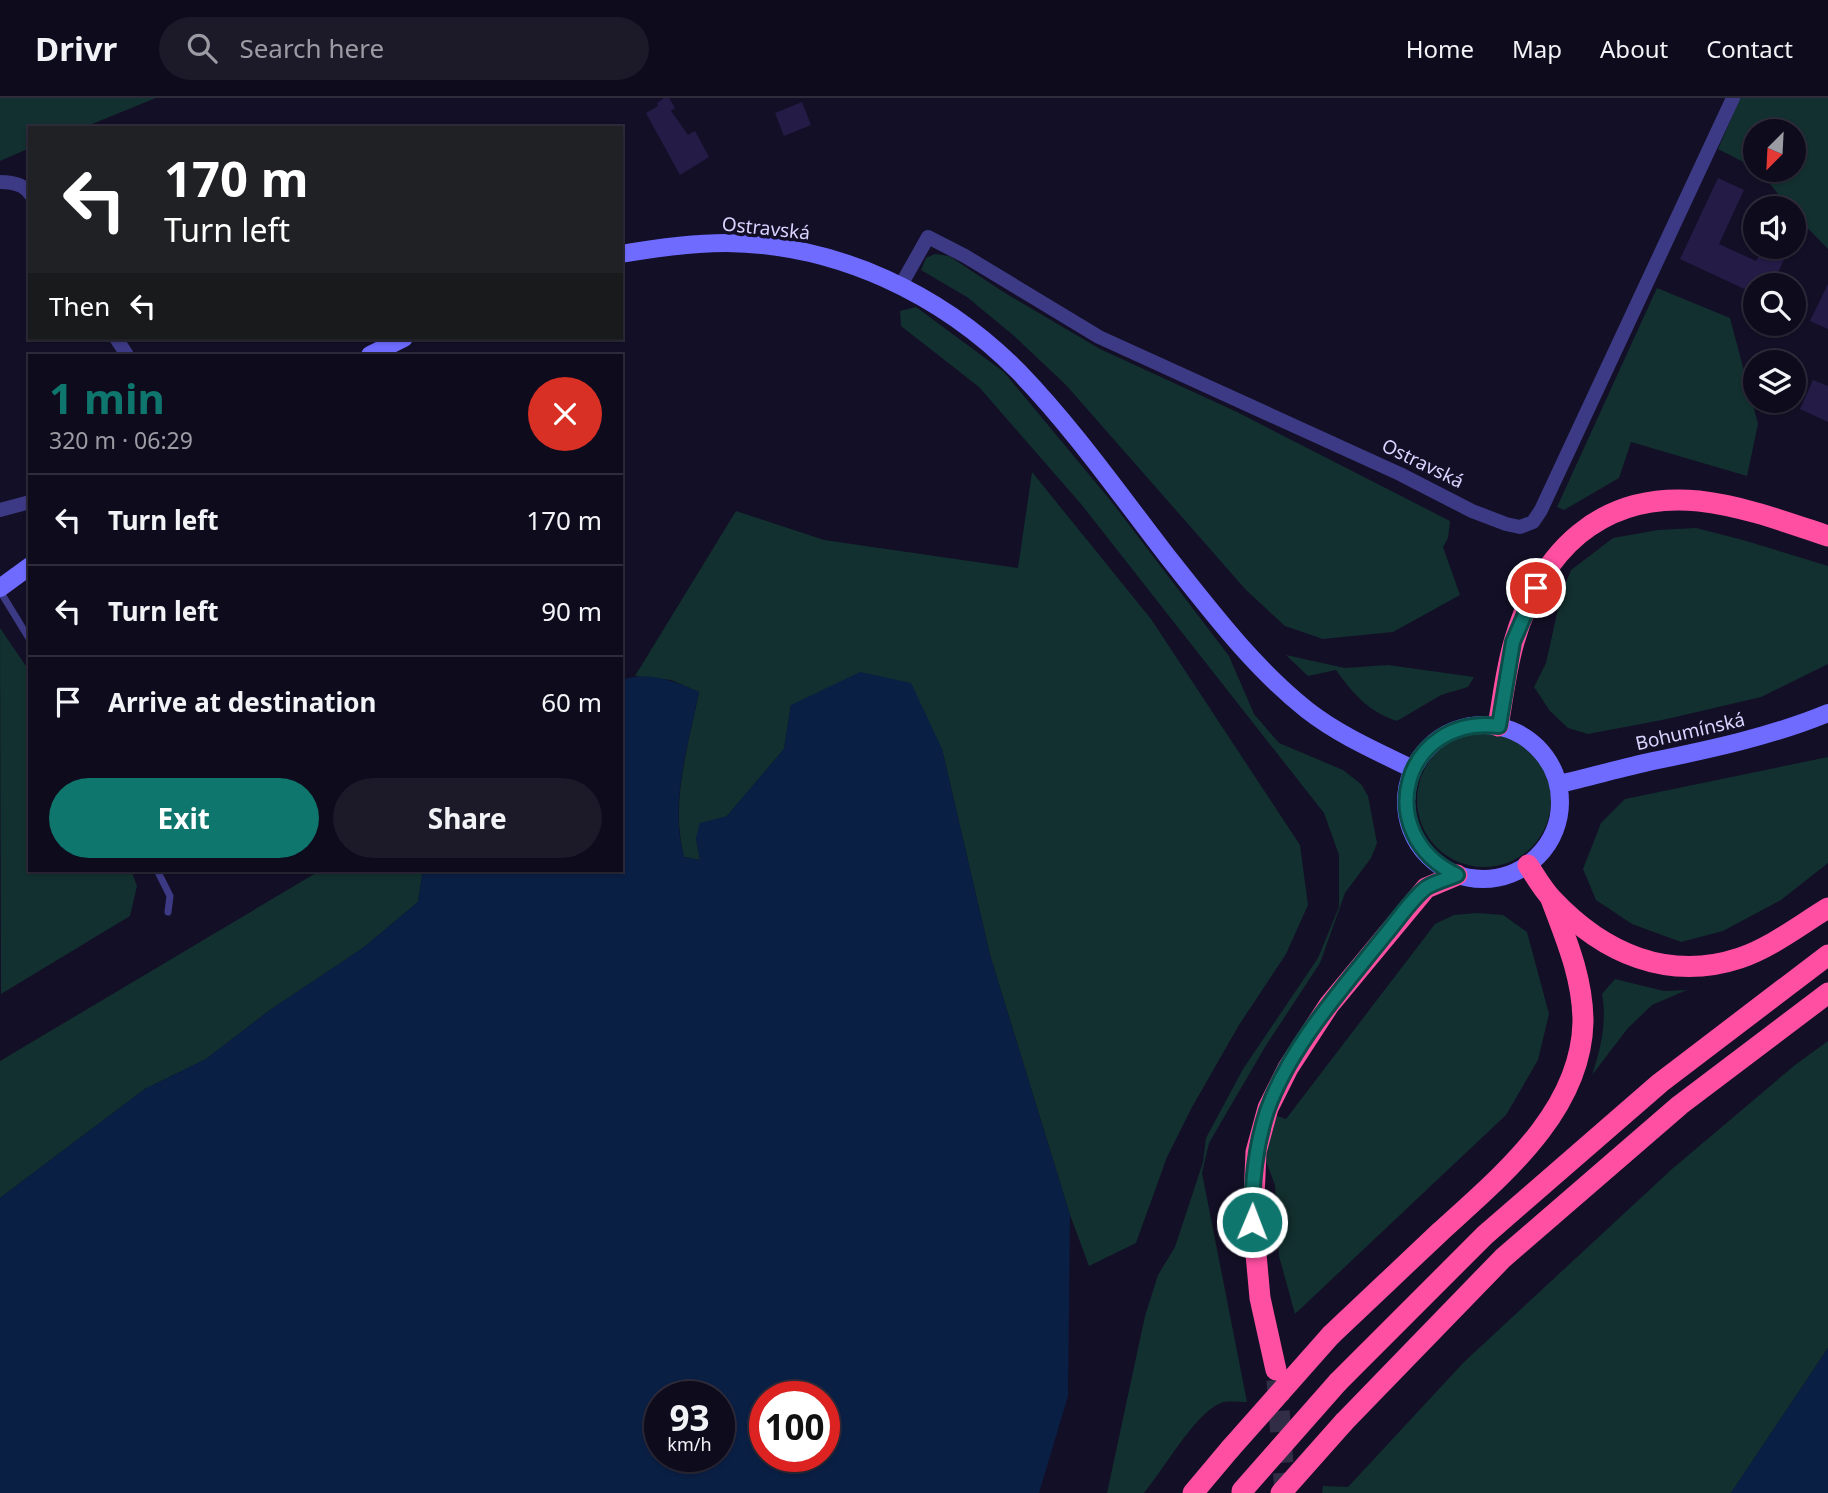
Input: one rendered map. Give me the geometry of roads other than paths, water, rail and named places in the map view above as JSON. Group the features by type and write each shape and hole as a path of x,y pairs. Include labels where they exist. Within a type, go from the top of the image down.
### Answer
{"highway":[{"path":"1499,726 1513,642 1552,560 1579,532 1610,513 1649,502 1700,501 1748,510 1828,537"},
{"path":"1193,1493 1331,1335 1492,1184 1536,1137 1563,1097 1579,1054 1583,1005 1573,955 1551,899 1528,865"},
{"path":"1276,1370 1260,1298 1252,1222 1256,1152 1268,1108 1288,1068 1329,1005 1371,953 1426,888 1457,875"},
{"path":"1551,899 1583,929 1624,953 1648,963 1687,967 1715,964 1752,953 1828,908"},
{"path":"1241,1492 1338,1382 1495,1226 1660,1083 1828,955"},
{"path":"1281,1493 1343,1422 1503,1258 1680,1105 1828,993"}],"main road":[{"name":"Ostravská","path":"623,254 683,245 728,243 825,256 901,285 965,326 1018,371 1048,404 1212,612 1273,680 1307,710 1342,734 1413,769"},
{"path":"372,354 400,340"},
{"path":"0,590 28,568"},
{"name":"Bohumínská","path":"1559,784 1710,750 1798,725 1828,713"},
{"path":"1476,725 1499,726 1513,730 1537,746 1547,758 1559,784 1561,807 1556,829 1545,849 1528,865 1509,875 1488,880 1457,875 1432,861 1414,838 1409,825 1406,797 1413,769 1425,750 1443,736 1476,725"}],"street":[{"name":"Ostravská","path":"901,285 928,237 965,256 1099,338 1400,474 1472,511 1510,526 1520,527 1532,522 1541,510 1732,98"},
{"path":"0,182 13,182 28,191"},
{"path":"0,510 28,503"}],"lane":[{"path":"0,590 28,637"},
{"path":"158,872 170,896 168,912"}],"water":[{"path":"860,672 911,683 942,749 990,955 1070,1215 1068,1396 1039,1493 0,1493 0,1198 145,1089 206,1059 270,1010 363,948 418,902 423,872 623,872 623,679 651,677 671,681 699,692 679,795 678,816 684,857 700,860 696,838 700,823 727,816 784,749 791,705"},
{"path":"1828,1348 1828,1493 1731,1493"}],"tunnel":[{"path":"1277,1380 1285,1493"}]}
